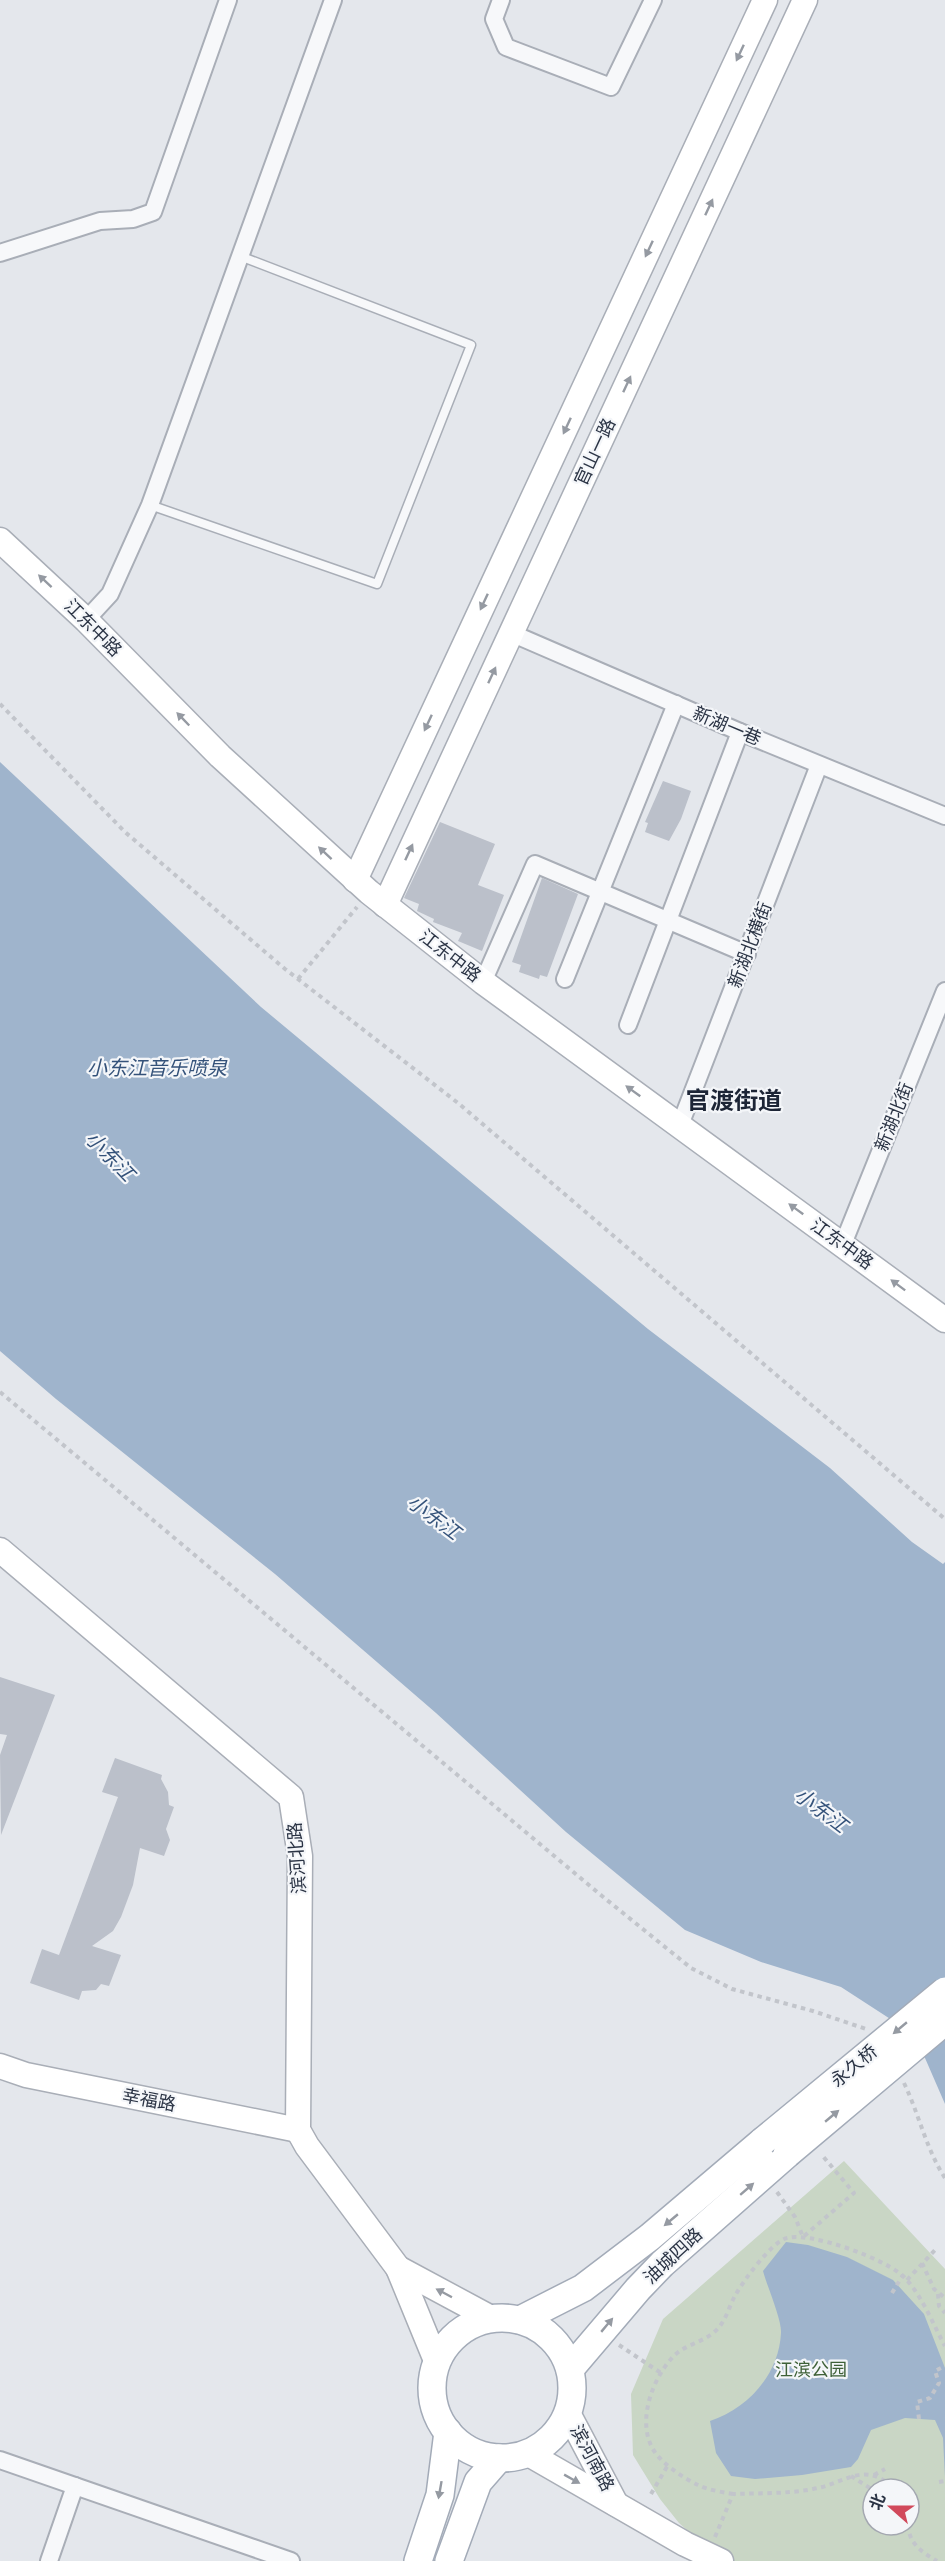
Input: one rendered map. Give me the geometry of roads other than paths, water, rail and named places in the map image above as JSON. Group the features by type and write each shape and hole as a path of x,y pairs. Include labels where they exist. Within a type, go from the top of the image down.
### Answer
{"main road":[{"name":"永久桥","path":"763,2141 945,1991"},
{"name":"永久桥","path":"797,2146 945,2021"},
{"name":"油城四路","path":"520,2320 583,2288 650,2237 763,2141"},
{"name":"油城四路","path":"570,2369 662,2264 797,2146"},
{"path":"491,2318 520,2320 546,2333 557,2343 570,2369 572,2384 568,2413 552,2437 527,2454 498,2458 470,2451 448,2432 440,2420 432,2392 437,2363 443,2350 458,2334 477,2322 491,2318"},
{"path":"418,2561 440,2495 448,2432"},
{"path":"449,2561 478,2482 498,2458"}],"street":[{"path":"0,253 100,220 133,219 153,212 228,0"},
{"path":"86,620 110,594 150,506 333,0"},
{"path":"501,0 494,19 506,47 611,87 652,0"},
{"name":"官山一路","path":"369,892 409,764 765,0"},
{"name":"官山一路","path":"369,892 443,780 805,0"},
{"name":"江东中路","path":"0,540 86,620 220,756 369,892 483,982 945,1320"},
{"name":"新湖一巷","path":"511,633 740,732 945,816"},
{"path":"565,979 676,704"},
{"path":"628,1025 740,732"},
{"path":"409,764 443,780"},
{"name":"新湖北横街","path":"680,1125 819,765"},
{"path":"483,982 535,864 747,954"},
{"name":"新湖北街","path":"843,1244 945,991"},
{"name":"滨河北路","path":"0,1550 291,1797 300,1856 298,2130"},
{"name":"幸福路","path":"0,2066 26,2075 298,2130"},
{"path":"298,2130 306,2146 398,2268 437,2363"},
{"path":"398,2268 491,2318"},
{"name":"滨河南路","path":"568,2413 616,2504"},
{"name":"滨河南路","path":"527,2454 714,2558"},
{"path":"0,2460 291,2561"},
{"path":"49,2561 75,2486"}],"lane":[{"path":"150,506 377,584 471,345 240,256"}],"water":[{"path":"0,762 261,1007 648,1329 830,1468 912,1542 943,1564 945,1562 945,2104 915,2035 841,1987 761,1962 685,1930 566,1832 436,1713 275,1574 56,1399 0,1351"},
{"path":"786,2242 808,2245 847,2257 893,2280 924,2314 945,2368 945,2477 943,2438 935,2420 905,2418 871,2430 858,2459 851,2467 802,2475 755,2479 731,2476 716,2453 710,2421 724,2415 748,2399 759,2388 774,2363 779,2348 781,2327 763,2271"}],"district":[{"name":"官渡街道","path":"734,1101"}],"water label":[{"name":"小东江音乐喷泉","path":"157,1068"},
{"name":"小东江","path":"110,1156"},
{"name":"小东江","path":"434,1517"},
{"name":"小东江","path":"821,1810"}],"park label":[{"name":"江滨公园","path":"811,2370"}]}
